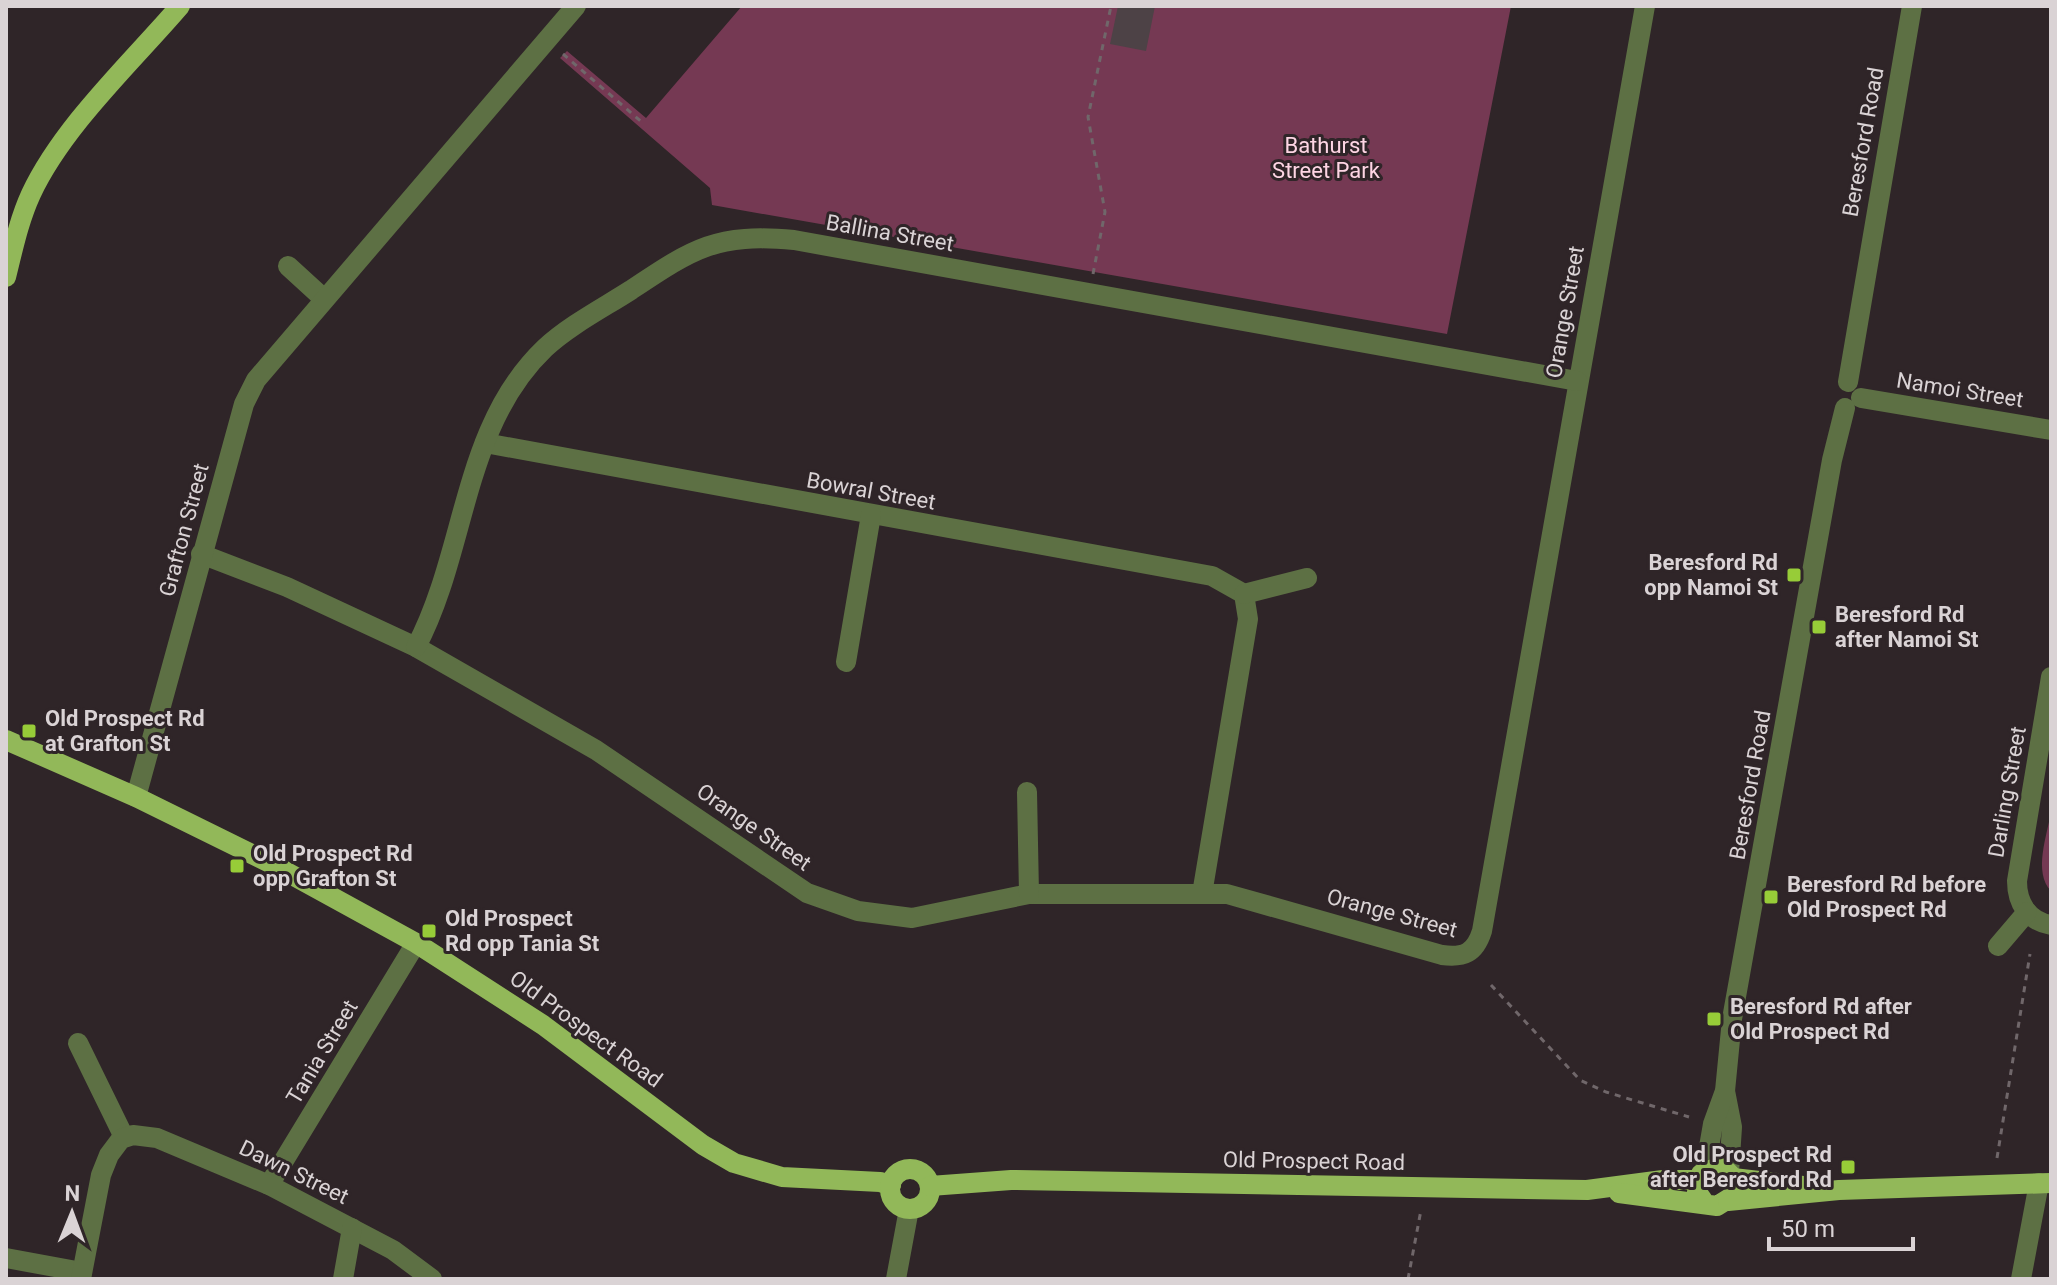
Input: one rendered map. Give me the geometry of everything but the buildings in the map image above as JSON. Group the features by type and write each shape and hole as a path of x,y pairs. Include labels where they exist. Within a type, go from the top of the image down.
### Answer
{"main road":[{"path":"6,277 24,210 59,147 180,6"},
{"name":"Old Prospect Road","path":"6,740 136,797 272,864 416,943 531,1017 703,1145 734,1163 782,1177 891,1185"},
{"path":"1704,1202 1697,1192 1701,1175 1718,1167 1731,1175 1839,1190"},
{"path":"911,1170 924,1175 930,1186 925,1202 909,1209 894,1201 891,1185 898,1174 911,1170"},
{"name":"Old Prospect Road","path":"930,1186 1011,1180 1587,1190 1701,1175"},
{"path":"1728,1201 1735,1190 1731,1175"},
{"path":"1587,1190 1717,1206 1728,1201 1839,1190 2045,1183"}],"street":[{"name":"Grafton Street","path":"136,797 244,404 273,358 323,298 576,6"},
{"name":"Orange Street","path":"201,554 287,587 416,647 596,750 807,893 858,911 912,918 1029,894 1202,894 1246,898 1442,955 1472,958 1482,931 1645,6"},
{"name":"Beresford Road","path":"1701,1175 1713,1124 1725,1091 1732,1019 1832,460 1851,396 1912,6"},
{"name":"Ballina Street","path":"416,647 429,622 485,443 514,385 555,339 684,255 721,240 794,240 1577,381"},
{"path":"288,266 323,298"},
{"name":"Namoi Street","path":"1851,396 2051,430"},
{"name":"Bowral Street","path":"485,443 1212,576 1244,594"},
{"path":"846,662 871,515"},
{"path":"1202,894 1248,619 1244,594 1307,578"},
{"name":"Darling Street","path":"2027,912 2020,901 2017,874 2051,677"},
{"path":"1027,792 1029,894"},
{"path":"1998,946 2027,912 2051,925"},
{"name":"Tania Street","path":"269,1185 416,943"},
{"path":"6,1258 81,1275 105,1164 124,1137 78,1043"},
{"path":"1725,1091 1732,1127 1731,1175"},
{"name":"Dawn Street","path":"124,1137 141,1134 166,1140 269,1185 393,1250 432,1279"},
{"path":"2021,1279 2045,1183"},
{"path":"896,1279 909,1209"},
{"path":"343,1279 352,1228"}],"path":[{"path":"1089,293 1105,212 1088,117 1111,6"},
{"path":"560,52 644,124"},
{"path":"1997,1158 2030,954"},
{"path":"1491,985 1580,1080 1606,1092 1689,1117"},
{"path":"1408,1279 1421,1210"}],"green space":[{"name":"Bathurst Street Park","path":"742,6 1511,6 1447,334 712,205 710,188 560,58 567,51 646,118"},
{"path":"2051,812 2051,891 2042,864"}],"place":[{"name":"Beresford Rd opp Namoi St","path":"1794,575"},
{"name":"Beresford Rd after Namoi St","path":"1819,627"},
{"name":"Old Prospect Rd at Grafton St","path":"29,731"},
{"name":"Old Prospect Rd opp Grafton St","path":"237,866"},
{"name":"Beresford Rd before Old Prospect Rd","path":"1771,897"},
{"name":"Old Prospect Rd opp Tania St","path":"429,931"},
{"name":"Beresford Rd after Old Prospect Rd","path":"1714,1019"},
{"name":"Old Prospect Rd after Beresford Rd","path":"1848,1167"}]}
